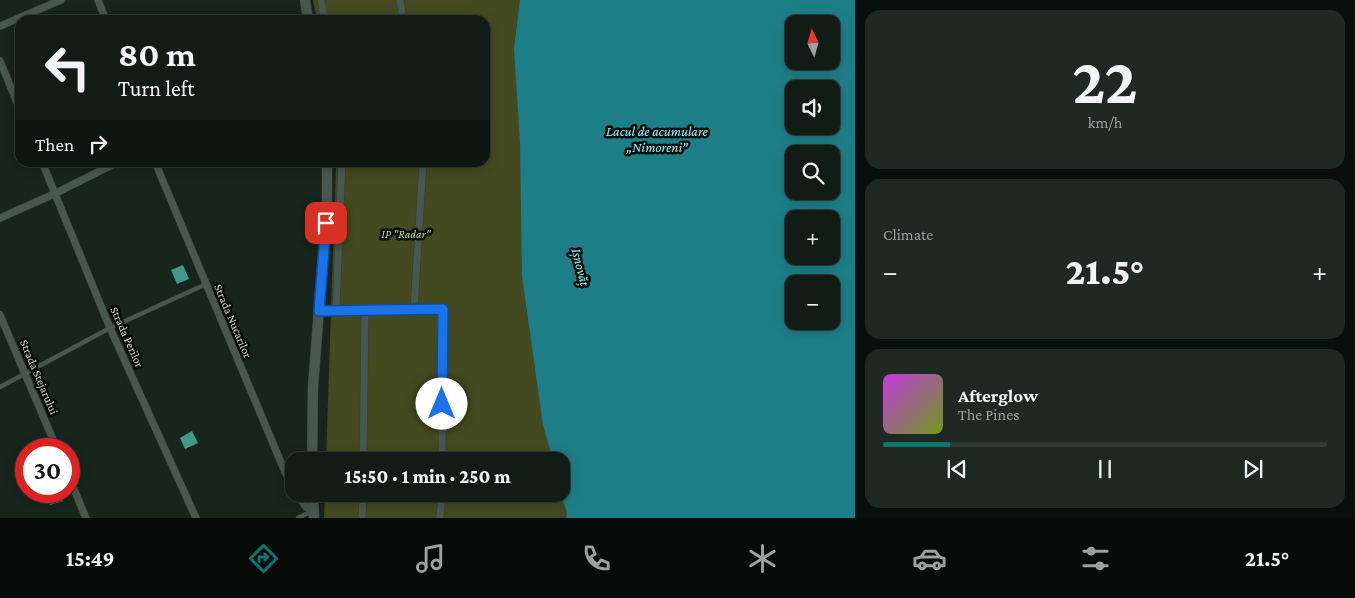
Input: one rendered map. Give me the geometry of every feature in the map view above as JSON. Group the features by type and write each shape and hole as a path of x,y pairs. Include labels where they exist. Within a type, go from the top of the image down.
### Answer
{"main road":[{"path":"305,0 307,15"},
{"path":"312,452 313,387 327,205 327,167"}],"street":[{"path":"25,15 60,0"},
{"path":"98,0 104,15"},
{"path":"321,0 323,15"},
{"path":"400,0 402,15"},
{"path":"0,26 15,20"},
{"path":"0,61 15,98"},
{"name":"Strada Perilor","path":"44,167 110,328 196,518"},
{"path":"0,218 108,167"},
{"name":"Strada Nucarilor","path":"157,167 285,472"},
{"path":"336,310 342,167"},
{"path":"414,309 422,167"},
{"path":"442,452 443,309"},
{"path":"363,452 365,310"},
{"name":"Strada Stejarului","path":"0,315 52,438"},
{"path":"303,502 314,514"},
{"path":"362,518 363,502"},
{"path":"440,518 441,502"},
{"path":"80,503 86,518"}],"lane":[{"path":"0,387 110,328 206,284"},
{"path":"319,311 443,309"},
{"path":"298,518 314,514"}],"green space":[{"name":"IP \"Radar\"","path":"313,0 855,0 840,56 840,15 785,15 785,70 836,70 833,80 785,80 785,88 724,86 575,518 324,518 325,502 570,502 570,452 326,452 336,167 490,167 490,15 316,15"}],"water":[{"name":"Lacul de acumulare „Nimoreni”","path":"520,0 855,0 855,518 566,518 567,513 564,502 570,502 570,452 550,452 543,425 522,276 520,142 514,49"}],"building":[{"path":"183,265 189,279 177,284 171,270"},
{"path":"192,431 198,443 185,449 180,438"}],"route":[{"path":"326,223 319,311 443,309 442,404"}],"water label":[{"name":"Ișnovăț","path":"581,267"}]}
